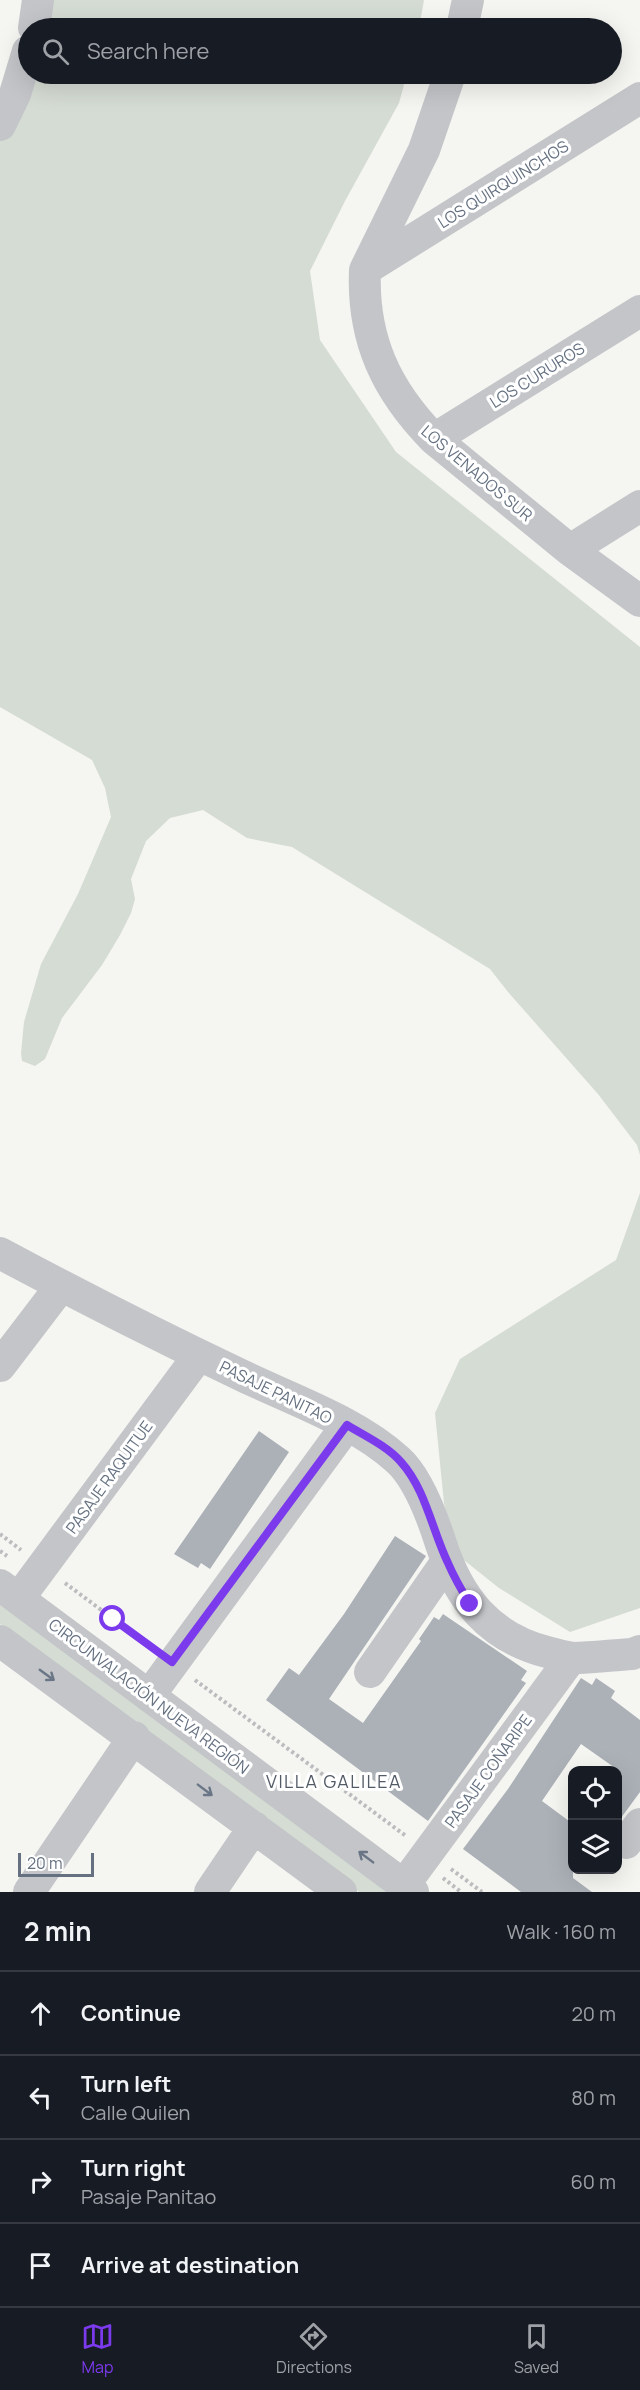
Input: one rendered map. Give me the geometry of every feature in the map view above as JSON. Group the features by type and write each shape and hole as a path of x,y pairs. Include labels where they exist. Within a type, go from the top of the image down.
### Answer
{"street":[{"path":"35,18 38,0"},
{"path":"464,18 468,0"},
{"path":"0,125 18,84"},
{"name":"LOS VENADOS SUR","path":"447,84 424,150 365,270 364,291 367,319 383,372 414,419 434,439 570,550 640,601"},
{"name":"LOS QUIRQUINCHOS","path":"365,270 640,98"},
{"name":"LOS CURUROS","path":"434,439 640,311"},
{"path":"570,550 640,506"},
{"name":"PASAJE PANITAO","path":"0,1253 61,1286 347,1425 380,1445 400,1461 415,1482 437,1532 447,1562 470,1604 495,1629 526,1646 571,1658 632,1654 640,1651"},
{"path":"0,1366 61,1286"},
{"name":"PASAJE RAQUITUE","path":"9,1592 44,1567 199,1354"},
{"path":"149,1696 347,1425"},
{"path":"370,1672 447,1562"},
{"name":"CIRCUNVALACIÓN NUEVA REGIÓN","path":"9,1592 409,1888"},
{"path":"2,1648 134,1737 341,1892"},
{"name":"PASAJE COÑARIPE","path":"409,1888 429,1852 571,1658"},
{"path":"29,1892 134,1737"},
{"path":"210,1892 254,1827"}],"path":[{"path":"0,1534 482,1892"}],"shaded area":[{"path":"47,0 424,0 421,18 41,18"},
{"path":"24,84 404,84 399,103 345,201 310,271 320,340 396,452 640,647 640,1155 637,1145 598,1094 490,969 292,847 247,838 203,810 170,818 146,841 131,879 135,899 120,935 102,965 62,1018 45,1059 35,1066 22,1061 24,1022 41,964 78,894 111,817 105,788 92,760 0,707 0,140"},
{"path":"640,1193 640,1608 570,1632 499,1588 455,1553 444,1503 435,1413 460,1359 616,1260"},
{"path":"0,1600 391,1892 359,1892 0,1624"}],"building":[{"path":"259,1431 289,1452 210,1569 201,1563 198,1568 174,1554"},
{"path":"395,1536 426,1556 329,1699 363,1723 421,1641 419,1639 434,1617 439,1620 443,1614 527,1671 521,1680 526,1683 428,1821 266,1700 289,1668 299,1675 344,1614"},
{"path":"581,1678 592,1685 596,1678 615,1691 611,1698 640,1720 640,1792 622,1817 622,1766 612,1766 581,1744 542,1801 568,1820 568,1874 573,1874 573,1878 592,1892 521,1892 463,1849 508,1789"}],"district":[{"name":"VILLA GALILEA","path":"334,1781"}],"route":[{"path":"113,1619 172,1662 347,1425 380,1445 400,1461 415,1482 437,1532 447,1562 470,1604"}]}
